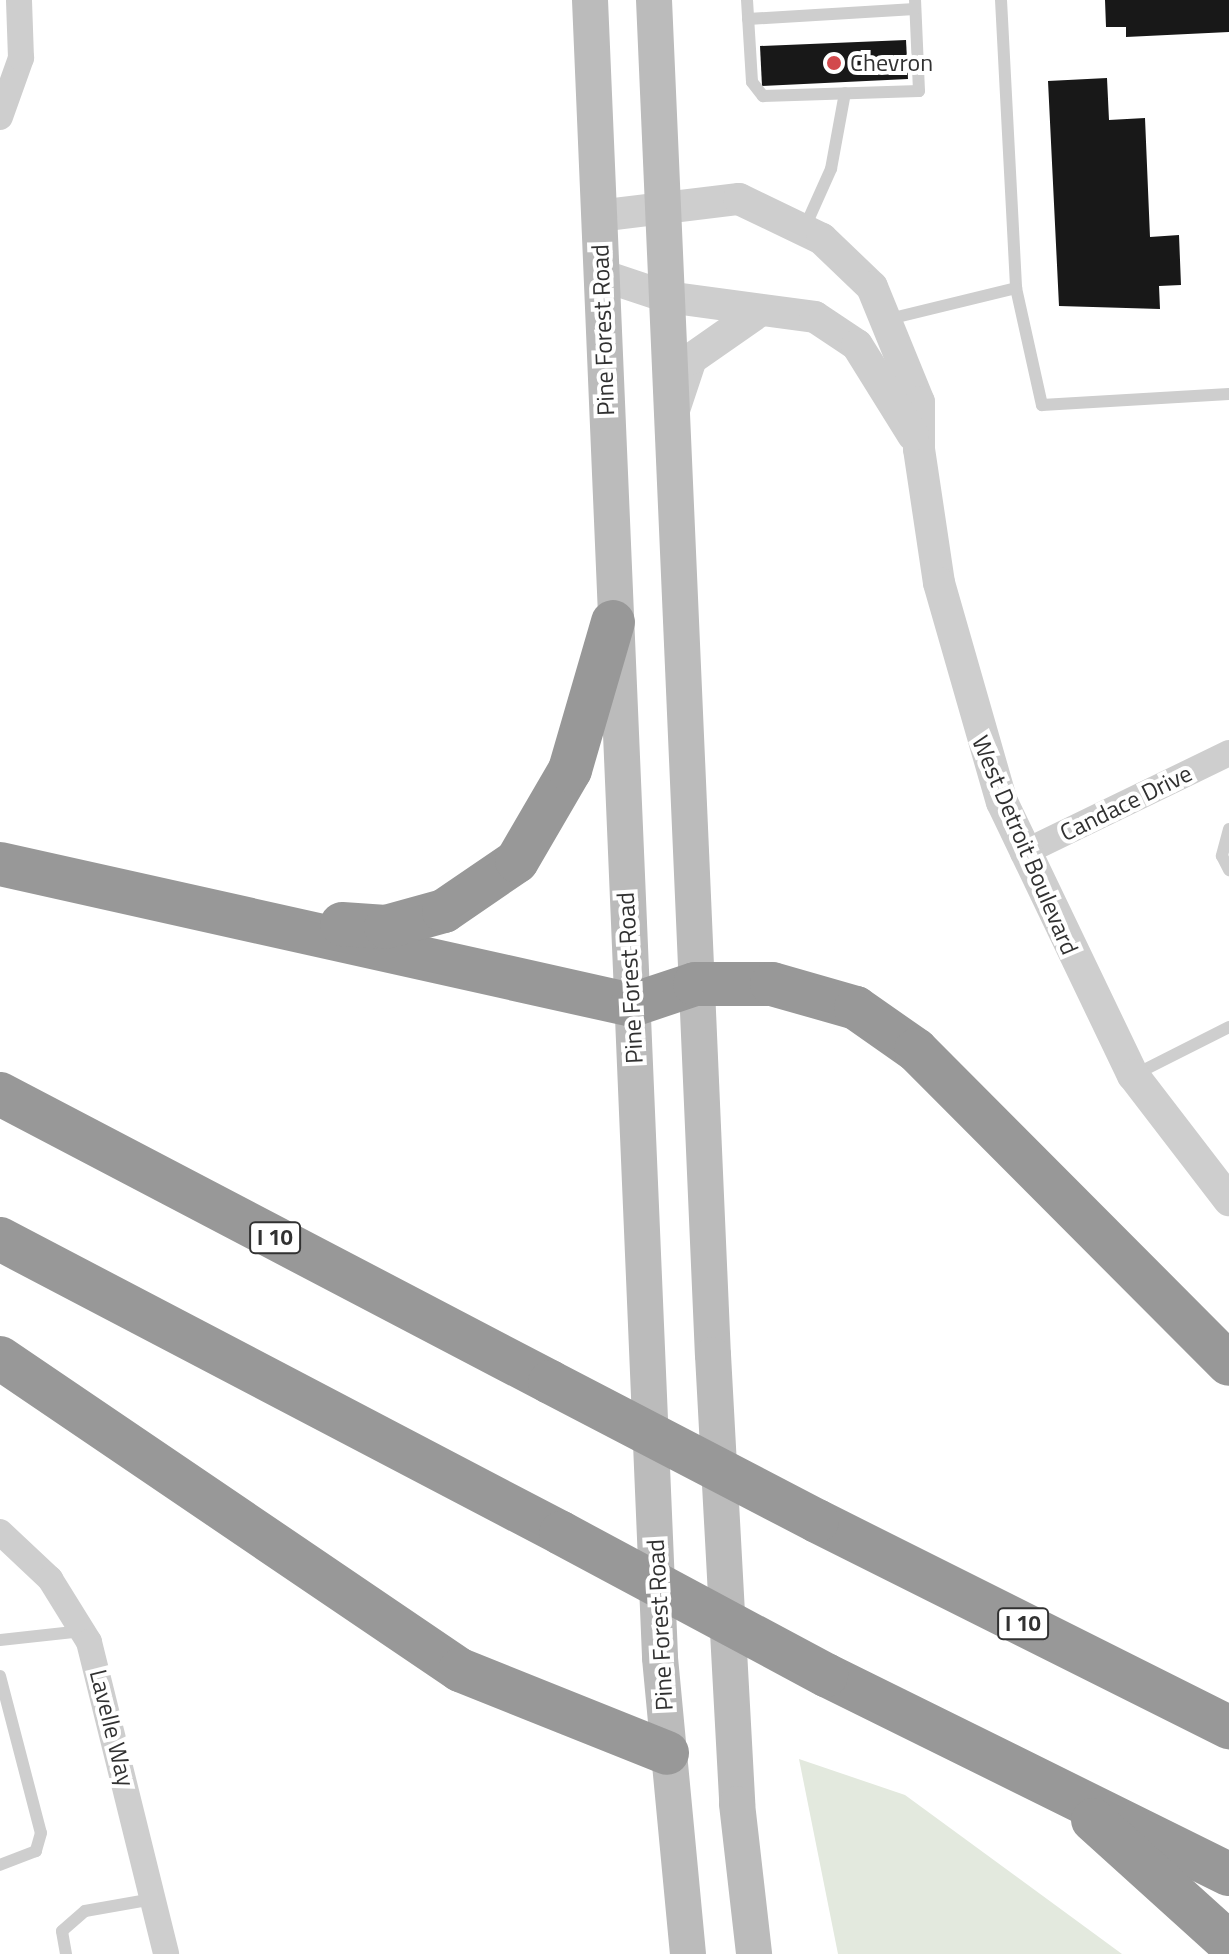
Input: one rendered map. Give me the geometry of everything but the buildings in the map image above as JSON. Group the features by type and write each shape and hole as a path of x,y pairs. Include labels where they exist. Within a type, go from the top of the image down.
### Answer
{"highway":[{"path":"238,917 386,927 444,911 517,861 570,770 613,622"},
{"path":"0,864 632,1005 695,984 812,991 888,1027 1229,1364"},
{"name":"I 10","path":"0,1094 817,1521 1229,1727"},
{"path":"0,1239 826,1675 1057,1785 1229,1874"},
{"path":"0,1358 460,1670 667,1753"},
{"path":"1057,1785 1229,1943"}],"main road":[{"name":"Pine Forest Road","path":"590,0 613,622 667,1753 688,1954"},
{"path":"654,0 665,205 695,984 737,1804 754,1954"}],"street":[{"path":"0,117 21,58 19,0"},
{"name":"West Detroit Boulevard","path":"598,216 665,205 739,199 804,229 872,287 889,319 919,402 919,449 956,658 1023,853 1133,1075 1229,1200"},
{"name":"West Detroit Boulevard","path":"601,275 667,297 815,317 845,333 880,373 919,449"},
{"path":"672,417 691,359 761,310"},
{"name":"Candace Drive","path":"1023,853 1229,753"},
{"name":"Lavelle Way","path":"0,1532 50,1579 83,1631 98,1665 166,1954"}],"lane":[{"path":"747,0 748,19 752,82 763,96 919,91 915,5 748,19"},
{"path":"1001,0 1016,288 1042,405 1229,394"},
{"path":"804,229 831,169 845,93"},
{"path":"889,319 1016,288"},
{"path":"1229,829 1222,856 1229,870"},
{"path":"1133,1075 1229,1027"},
{"path":"0,1640 83,1631"},
{"path":"0,1676 41,1833 36,1851 0,1865"},
{"path":"66,1954 62,1931 85,1911 153,1899"}],"shaded area":[{"path":"799,1759 905,1795 1122,1954 838,1954"}],"place":[{"name":"Chevron","path":"834,63"}]}
